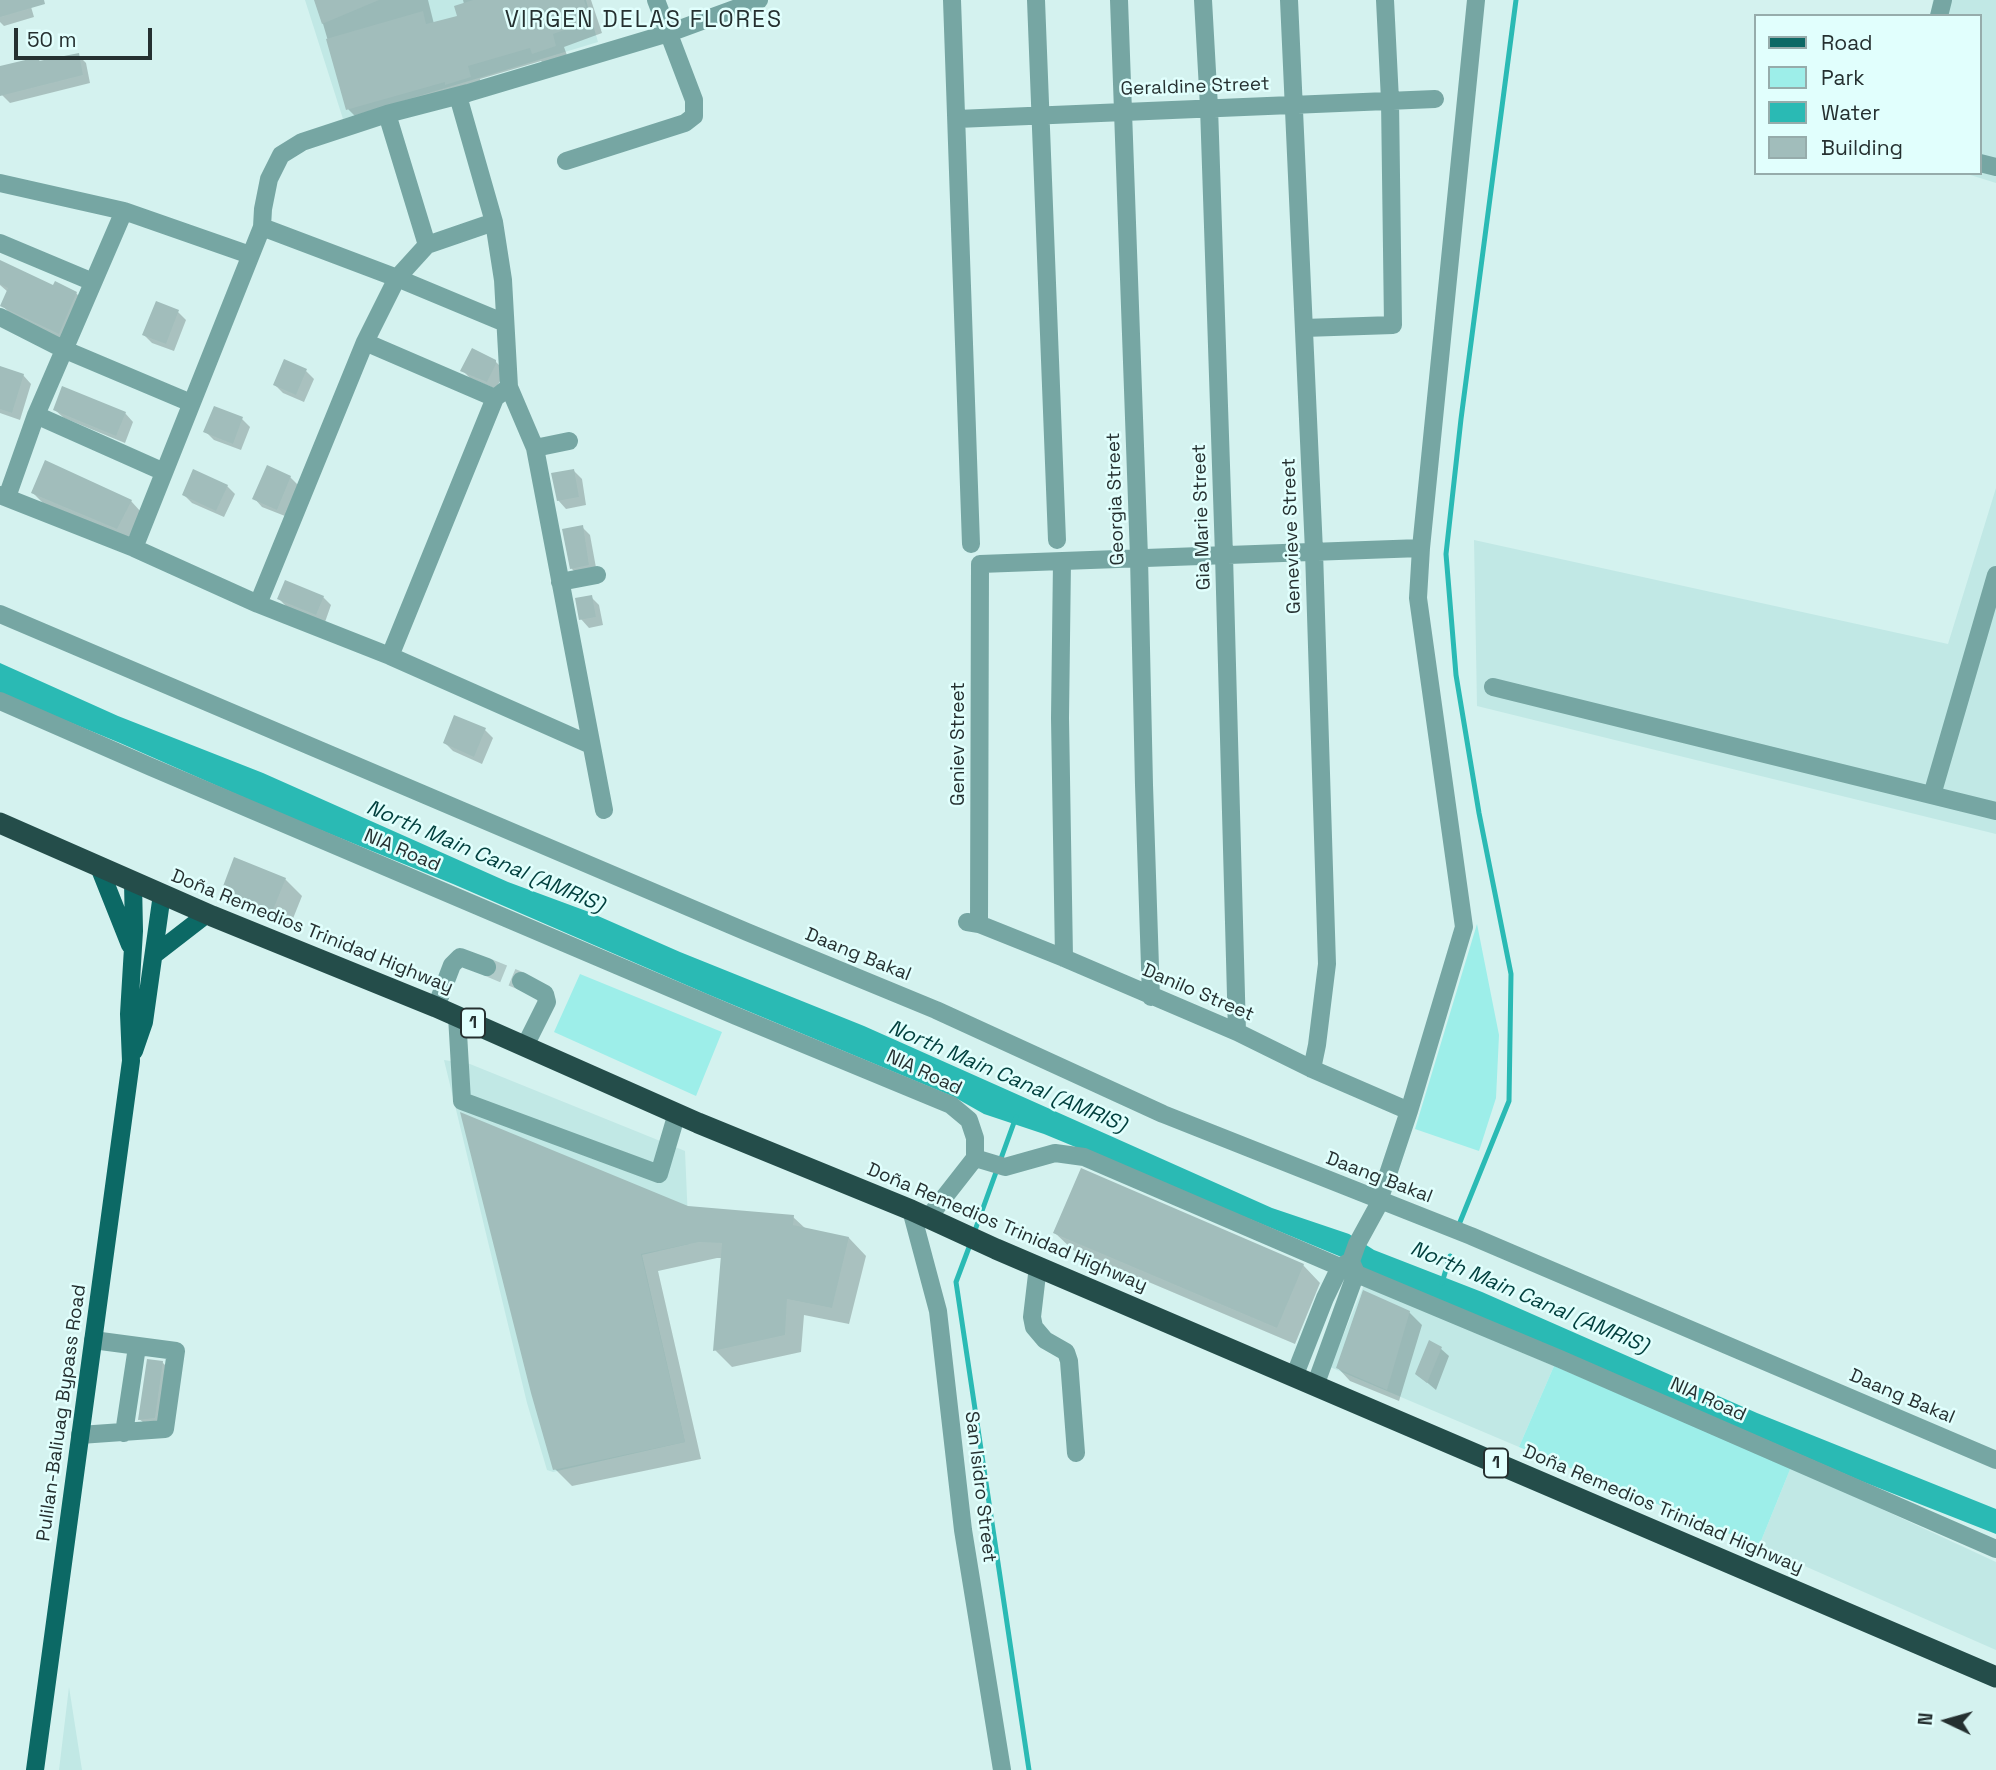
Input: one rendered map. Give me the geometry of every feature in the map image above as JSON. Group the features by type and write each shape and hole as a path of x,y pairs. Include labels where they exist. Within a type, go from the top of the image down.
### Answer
{"highway":[{"name":"Doña Remedios Trinidad Highway","path":"0,823 207,914 436,1007 677,1113 928,1218 1996,1677"}],"main road":[{"path":"99,867 132,952"},
{"name":"Pulilan-Baliuag Bypass Road","path":"35,1770 131,1061 129,1014 133,882"},
{"name":"Pulilan-Baliuag Bypass Road","path":"131,1061 144,1022 162,894"},
{"path":"154,955 207,914"}],"street":[{"path":"566,161 685,124 694,116 694,100 656,0"},
{"path":"134,548 262,227 269,179 281,155 302,142 387,114 458,96 669,33 759,0"},
{"path":"953,0 971,544"},
{"path":"1036,0 1056,540"},
{"name":"Georgia Street","path":"1119,0 1139,557 1151,997"},
{"name":"Gia Marie Street","path":"1203,0 1224,555 1237,1032"},
{"name":"Genevieve Street","path":"1289,0 1314,551 1327,964 1312,1069"},
{"path":"1304,328 1393,325 1390,100 1385,0"},
{"path":"1294,1377 1325,1297 1351,1261 1380,1202 1464,927 1418,598 1476,0"},
{"path":"458,96 494,222 503,280 509,387 535,448 604,810"},
{"name":"Geraldine Street","path":"957,119 1435,99"},
{"path":"387,114 427,245"},
{"path":"0,183 124,211 250,255"},
{"path":"124,211 63,349 3,496 134,548 258,604 390,656 591,746"},
{"path":"258,604 365,342 397,278 427,245 494,222"},
{"path":"262,227 397,278 505,323"},
{"path":"0,243 93,282"},
{"path":"0,317 63,349 191,402"},
{"path":"365,342 495,398"},
{"path":"390,656 495,398 509,387"},
{"path":"36,415 164,472"},
{"path":"535,448 569,441"},
{"path":"1064,958 1060,718 1062,561 1421,548"},
{"name":"Geniev Street","path":"973,923 980,564 1062,561"},
{"path":"560,582 597,575"},
{"path":"1932,795 1996,575"},
{"name":"Daang Bakal","path":"0,614 936,1010 1163,1114 1471,1236 1996,1460"},
{"path":"1493,687 1996,811"},
{"name":"NIA Road","path":"0,701 710,1005 951,1105 969,1120 975,1138 991,1163 1055,1153 1084,1157 1351,1261 1560,1359 1996,1549"},
{"name":"Danilo Street","path":"973,923 1064,958 1237,1032 1312,1069 1409,1111"},
{"path":"436,1007 453,965 460,957 487,967"},
{"path":"521,981 545,994 547,1002 525,1046"},
{"path":"457,1016 462,1101 659,1174 677,1113"},
{"path":"928,1218 991,1163"},
{"name":"San Isidro Street","path":"928,1218 963,1530 1002,1770"},
{"path":"1315,1386 1351,1261"},
{"path":"1038,1266 1032,1317 1034,1327 1045,1340 1066,1352 1069,1361 1076,1454"},
{"path":"80,1435 165,1429 176,1351 93,1340"},
{"path":"124,1433 136,1347"}],"shaded area":[{"path":"305,0 586,0 598,42 343,119"},
{"path":"1933,0 1996,0 1996,183 1970,175 1982,175 1982,14 1930,14"},
{"path":"1996,488 1996,834 1477,706 1474,540 1948,644"},
{"path":"444,1060 470,1064 685,1151 689,1244 642,1255 685,1442 553,1472 547,1470 527,1403"},
{"path":"1364,1285 1554,1366 1519,1447 1330,1367"},
{"path":"1791,1467 1996,1562 1996,1650 1759,1546"},
{"path":"69,1687 82,1770 59,1770"}],"green space":[{"path":"1477,924 1499,1035 1496,1098 1479,1151 1415,1129"},
{"path":"580,974 722,1032 696,1096 554,1032"},
{"path":"1554,1366 1791,1467 1759,1546 1519,1447"}],"water":[{"name":"North Main Canal (AMRIS)","path":"0,663 118,716 263,773 508,882 589,912 680,952 864,1026 1272,1208 1349,1234 1374,1250 1482,1292 1757,1413 1996,1509 1996,1534 1861,1481 1531,1338 1364,1270 1351,1261 1044,1134 984,1114 954,1097 0,693"}],"building":[{"path":"0,0 44,0 45,4 0,17"},
{"path":"314,0 379,0 322,24"},
{"path":"473,0 584,0 591,21 553,34 556,46 532,54 530,48 468,66 471,77 346,110 326,39 423,11 426,24 457,16 454,6"},
{"path":"79,53 83,75 0,96 0,66 38,57 39,61"},
{"path":"0,260 53,285 55,281 77,292 59,334 0,306 8,288 0,284"},
{"path":"156,301 179,310 166,344 142,335"},
{"path":"472,348 496,360 487,382 460,371"},
{"path":"284,359 307,369 296,395 273,385"},
{"path":"0,366 24,374 12,413 0,409"},
{"path":"62,386 126,412 116,436 53,410"},
{"path":"214,406 243,417 233,444 203,432"},
{"path":"45,460 132,500 117,529 31,493"},
{"path":"267,465 291,476 277,510 252,499"},
{"path":"193,469 228,485 216,511 182,495"},
{"path":"574,469 579,497 557,501 551,473"},
{"path":"583,525 589,565 570,569 562,529"},
{"path":"285,580 324,596 316,615 277,599"},
{"path":"592,595 596,617 579,620 575,598"},
{"path":"454,715 486,728 474,757 443,743"},
{"path":"234,857 286,878 273,910 222,889"},
{"path":"460,1112 688,1206 794,1215 793,1225 849,1237 832,1308 787,1299 785,1335 713,1351 722,1243 699,1242 641,1254 685,1442 553,1470"},
{"path":"1081,1168 1304,1264 1277,1328 1053,1233"},
{"path":"1363,1290 1410,1311 1387,1390 1336,1368"},
{"path":"1429,1340 1442,1347 1427,1383 1415,1374"},
{"path":"147,1359 163,1361 155,1418 138,1420"}],"waterway":[{"path":"1458,1227 1509,1101 1511,974 1479,813 1456,675 1446,554 1516,0"},
{"path":"974,1233 1016,1117"},
{"path":"971,1242 956,1282 1029,1770"},
{"path":"1442,1283 1450,1256"}],"tunnel":[{"path":"487,967 521,981"}],"district":[{"name":"VIRGEN DELAS FLORES","path":"644,21"}]}
